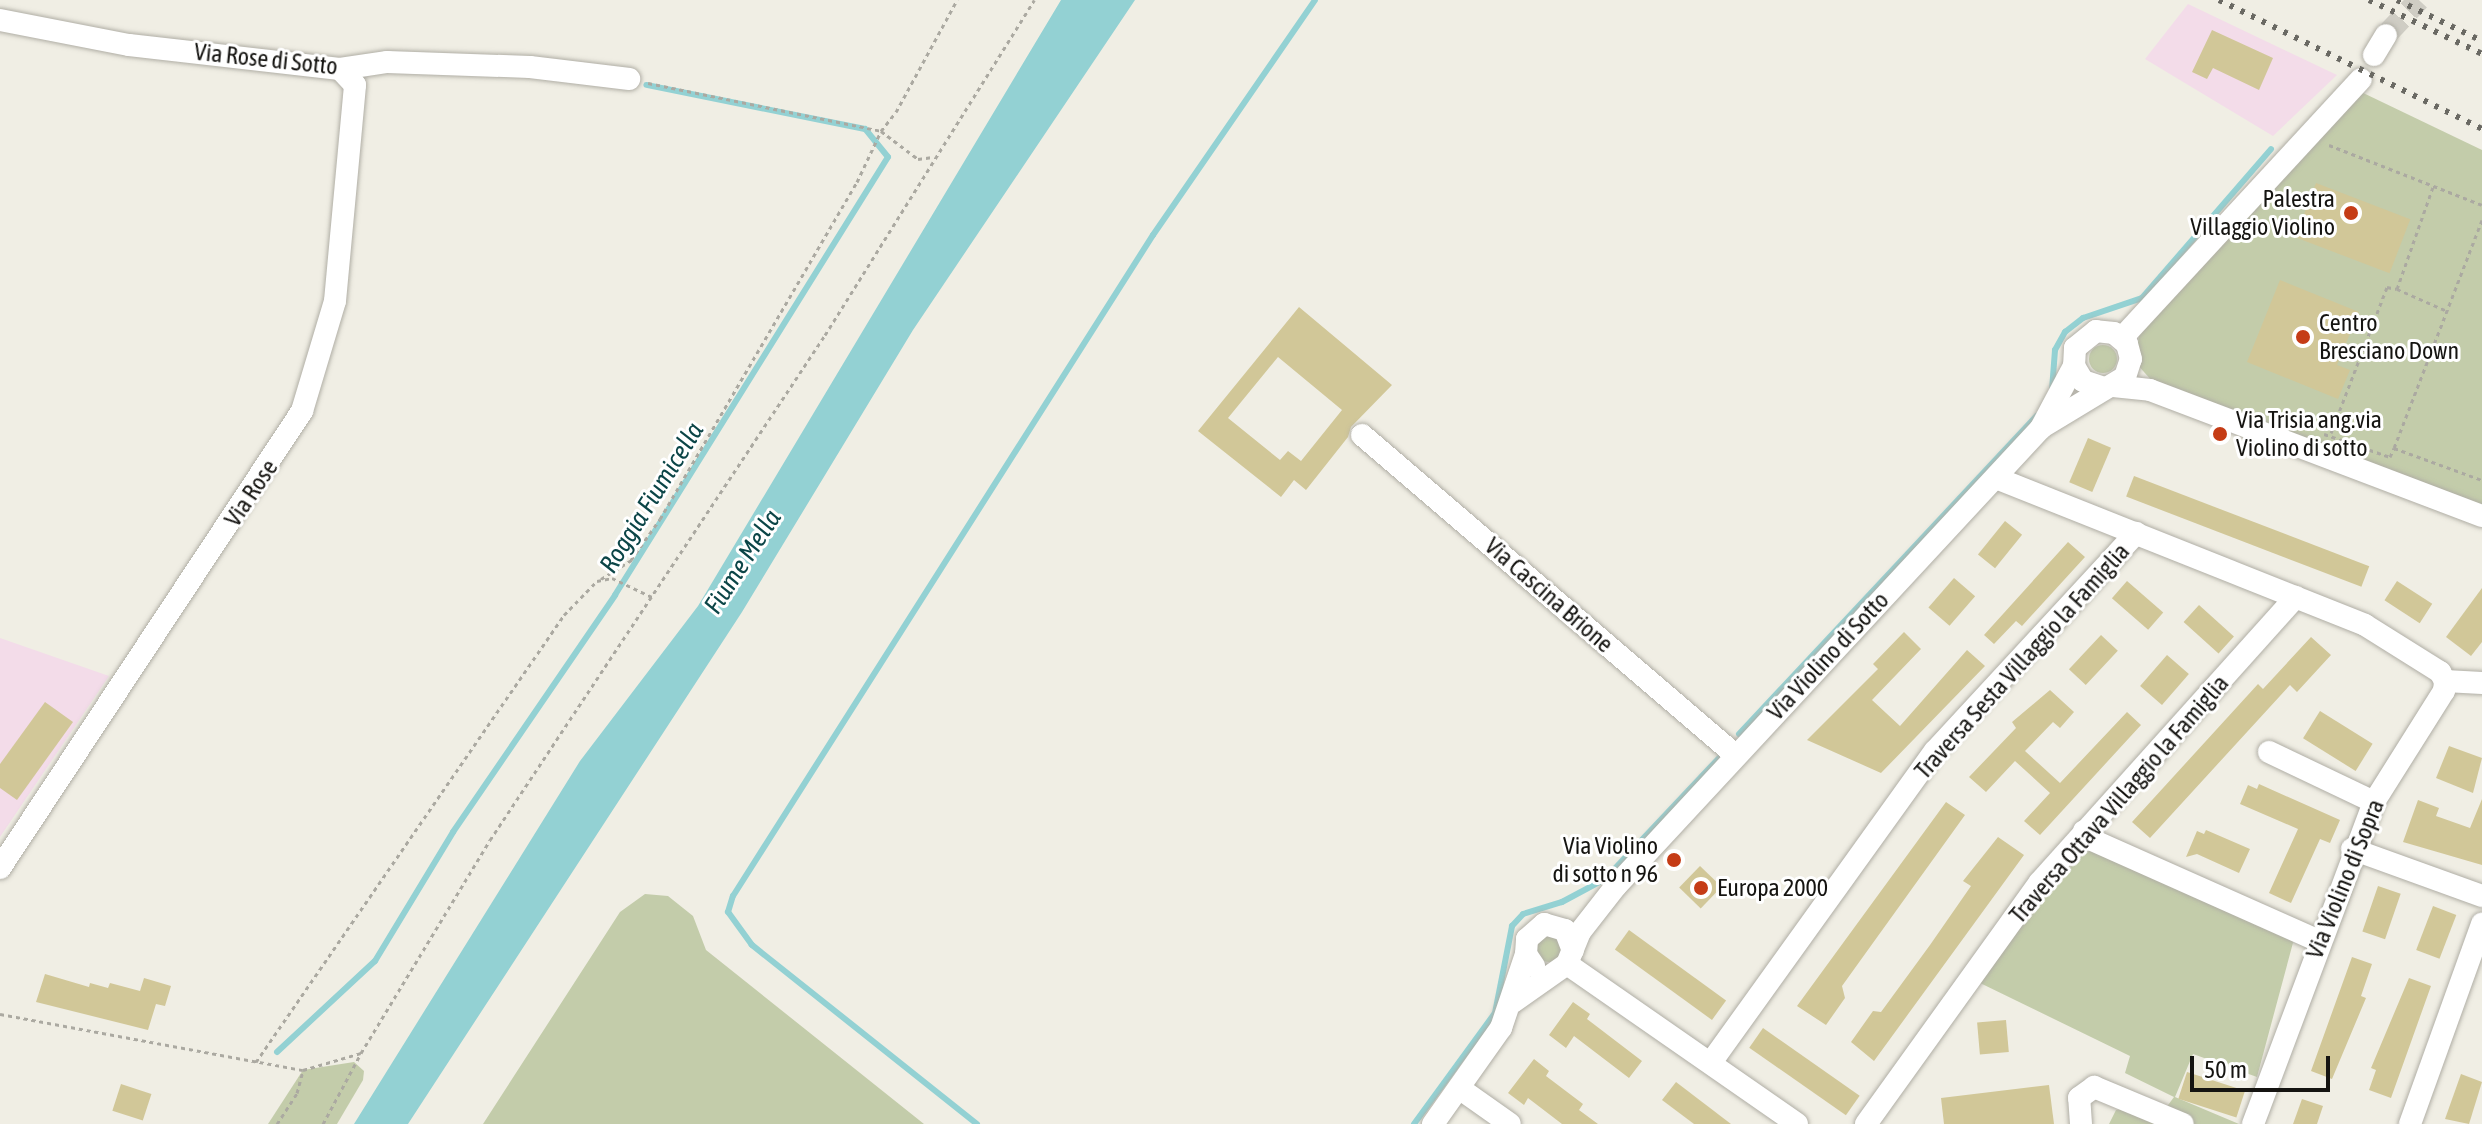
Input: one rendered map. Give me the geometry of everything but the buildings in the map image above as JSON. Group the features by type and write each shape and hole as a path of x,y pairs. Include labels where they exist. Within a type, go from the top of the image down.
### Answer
{"street":[{"name":"Via Rose di Sotto","path":"0,20 129,45 340,69 387,62 530,67 629,79"},
{"path":"2374,55 2386,35"},
{"name":"Via Rose","path":"0,868 302,411 335,301 355,85 340,69"},
{"path":"2150,390 2130,367 2130,351 2122,338 2361,79"},
{"name":"Via Violino di Sotto","path":"1513,1002 1565,962 1580,932 1616,886 2041,428 2074,366 2075,348 2088,334 2105,331 2122,338"},
{"path":"2074,366 2083,381 2109,387 2150,390 2482,516"},
{"name":"Via Violino di Sotto","path":"2041,428 2109,387 2130,367"},
{"name":"Via Cascina Brione","path":"1362,435 1736,755"},
{"path":"1996,478 2365,625 2440,672 2445,681 2482,683"},
{"name":"Traversa Sesta Villaggio la Famiglia","path":"1712,1061 1935,751 2136,533"},
{"name":"Traversa Ottava Villaggio la Famiglia","path":"1866,1124 2040,882 2296,597"},
{"name":"Via Violino di Sopra","path":"2253,1124 2352,849 2374,802 2444,691 2445,681"},
{"name":"Via Violino di Sopra","path":"2269,752 2374,802"},
{"path":"2084,831 2092,840 2319,941"},
{"path":"2352,849 2482,896"},
{"name":"Via Violino di Sotto","path":"1433,1124 1513,1002 1531,932 1578,912 1616,886"},
{"path":"1544,924 1565,930 1565,962"},
{"path":"2410,1124 2482,924"},
{"path":"1526,954 1534,967 1565,962 1712,1061 1797,1124"},
{"path":"2081,1124 2079,1098 2094,1087 2183,1124"},
{"path":"1459,1088 1510,1124"}],"path":[{"path":"256,1062 564,615 597,581 631,560 660,519 857,182 881,131 896,112 957,0"},
{"path":"323,1124 361,1053 490,840 825,335 933,157 1034,0"},
{"path":"629,79 881,131 918,159 933,157"},
{"path":"2319,141 2482,205"},
{"path":"2397,289 2433,187"},
{"path":"2482,220 2394,448 2482,480"},
{"path":"2331,433 2387,287 2447,311"},
{"path":"597,581 612,578 652,597"},
{"path":"0,1014 303,1070 361,1053"},
{"path":"277,1124 297,1093 303,1070"}],"shaded area":[{"path":"2188,4 2337,75 2273,136 2145,59"},
{"path":"0,638 109,676 0,837"}],"green space":[{"path":"2357,90 2482,150 2482,508 2153,382 2135,362 2140,330"},
{"path":"2103,345 2113,349 2117,359 2113,369 2103,373 2093,369 2089,359 2093,349"},
{"path":"2084,841 2294,939 2257,1077 2193,1054 2175,1097 2239,1124 2109,1124 2116,1110 2126,1108 2160,1116 2174,1097 2125,1073 2130,1056 1978,982"},
{"path":"645,894 668,896 693,916 706,950 924,1124 483,1124 620,912"},
{"path":"1549,936 1558,940 1562,949 1558,958 1549,962 1540,958 1536,949 1540,940"},
{"path":"354,1062 364,1071 363,1080 337,1124 268,1124 303,1070"}],"water":[{"name":"Fiume Mella","path":"1061,0 1135,0 913,330 742,612 408,1124 354,1124 580,761 698,606"}],"waterway":[{"path":"977,1124 752,945 728,912 733,896 1153,235 1315,0"},
{"name":"Roggia Fiumicella","path":"277,1052 375,961 453,832 615,595 888,157 865,129 646,85"},
{"path":"2052,390 2055,350 2065,332 2083,318 2142,298 2271,149"},
{"path":"1739,734 2037,416"},
{"path":"1414,1124 1495,1013 1512,926 1523,914 1562,902 1605,879 1719,758"}],"tunnel":[{"path":"2386,35 2419,0"}],"railway":[{"path":"2219,0 2482,129"},
{"path":"2369,0 2482,54"},
{"path":"2397,0 2482,41"}],"place":[{"name":"Palestra Villaggio Violino","path":"2351,213"},
{"name":"Centro Bresciano Down","path":"2303,337"},
{"name":"Via Trisia ang.via Violino di sotto","path":"2220,434"},
{"name":"Via Violino di sotto n 96","path":"1674,860"},
{"name":"Europa 2000","path":"1701,888"}]}
